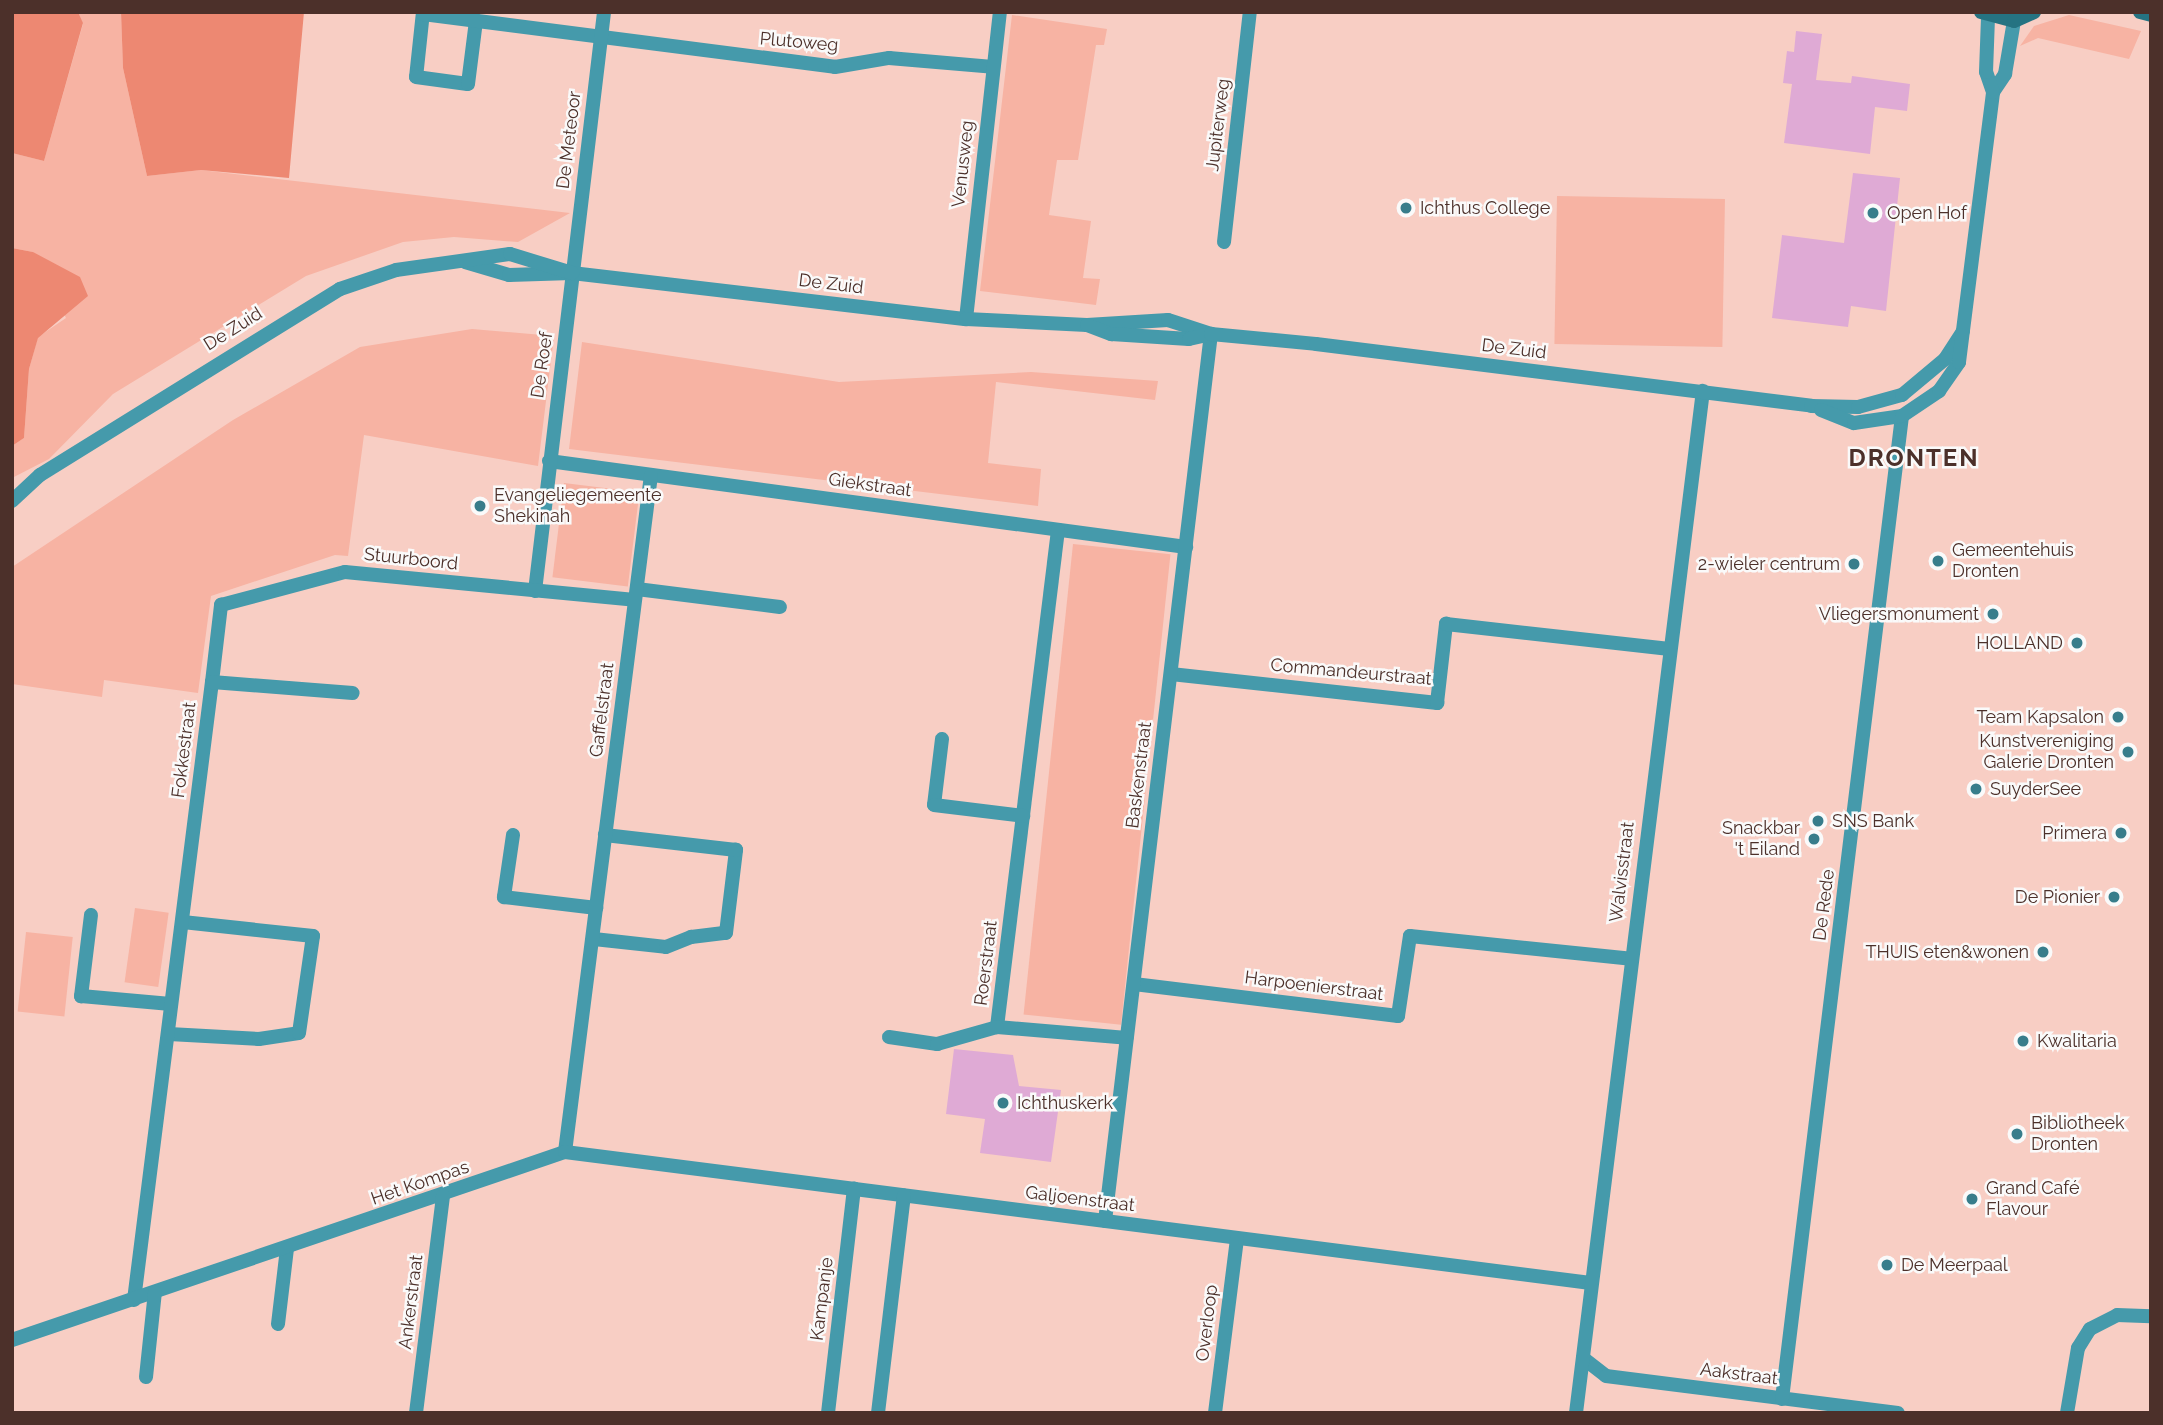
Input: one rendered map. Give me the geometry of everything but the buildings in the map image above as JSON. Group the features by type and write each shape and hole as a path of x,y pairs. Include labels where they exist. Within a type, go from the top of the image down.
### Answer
{"main road":[{"path":"1984,15 2014,21 2034,12"},
{"path":"2140,12 2151,15"}],"street":[{"name":"De Meteoor","path":"572,273 604,12"},
{"name":"Venusweg","path":"966,319 1000,12"},
{"name":"Jupiterweg","path":"1224,242 1250,12"},
{"name":"Plutoweg","path":"423,13 601,40 835,67 889,58 993,67"},
{"path":"423,13 416,77 442,81 468,84 476,21"},
{"name":"De Zuid","path":"1811,406 1854,423 1902,416 1952,375 1963,331 1993,92 1986,72 1984,15"},
{"name":"De Zuid","path":"1993,92 2006,74 2014,21"},
{"name":"De Zuid","path":"12,487 40,475 340,289 396,270 527,255 572,273"},
{"name":"De Zuid","path":"465,262 517,276 572,273 966,319 1087,325 1168,320 1212,334 1811,406 1858,407 1902,395 1945,359 1963,331"},
{"name":"De Roef","path":"549,461 572,273"},
{"name":"Baskenstraat","path":"1105,1221 1212,334"},
{"name":"Walvisstraat","path":"1576,1413 1630,959 1703,391"},
{"name":"De Rede","path":"1782,1399 1903,439 1902,416"},
{"path":"535,591 549,461"},
{"name":"Giekstraat","path":"549,461 1186,547"},
{"name":"De Zuid","path":"12,501 40,475"},
{"name":"Gaffelstraat","path":"565,1152 651,475"},
{"name":"Roerstraat","path":"1058,530 997,1027 1127,1038"},
{"name":"Stuurboord","path":"212,682 221,605 345,572 535,591 636,595"},
{"path":"636,595 780,607"},
{"name":"Commandeurstraat","path":"1171,674 1437,703 1446,624 1670,649"},
{"name":"Fokkestraat","path":"134,1300 212,682 353,693"},
{"path":"942,739 934,805 1023,816"},
{"path":"513,835 505,897 596,908"},
{"path":"594,939 666,947 691,937 726,933 736,850 605,835"},
{"path":"91,915 81,996 171,1004"},
{"path":"169,1034 258,1039 299,1033 313,936 183,922"},
{"name":"Harpoenierstraat","path":"1134,984 1398,1016 1410,936 1630,959"},
{"path":"889,1037 937,1044 997,1027"},
{"name":"Galjoenstraat","path":"565,1152 1591,1283"},
{"name":"Het Kompas","path":"12,1340 443,1196 565,1152"},
{"name":"Kampanje","path":"828,1413 854,1189"},
{"name":"Ankerstraat","path":"416,1413 443,1196"},
{"path":"878,1413 904,1196"},
{"name":"Overloop","path":"1214,1413 1237,1238"},
{"path":"278,1324 287,1248"},
{"path":"146,1377 155,1292"},
{"path":"2067,1413 2082,1339 2108,1317 2134,1314 2151,1316"},
{"name":"Aakstraat","path":"1583,1358 1606,1376 1782,1399 1820,1409 1898,1413"}],"shaded area":[{"path":"14,12 78,12 83,23 44,161 12,153"},
{"path":"78,12 121,12 123,68 147,176 201,170 570,213 518,242 454,237 403,242 306,276 113,394 49,459 12,478 12,446 24,438 29,369 38,337 66,318 33,252 12,248 12,153 44,161 83,24"},
{"path":"121,12 304,12 289,178 201,170 147,176 123,68"},
{"path":"1012,15 1107,29 1104,45 1096,45 1078,160 1057,160 1049,215 1091,221 1083,278 1100,279 1096,305 980,291"},
{"path":"2069,15 2141,31 2129,59 2038,38 2020,46 2034,26"},
{"path":"1557,196 1725,199 1722,347 1554,344"},
{"path":"12,248 33,252 80,277 88,296 38,338 29,369 24,438 12,446"},
{"path":"472,329 554,336 538,466 364,435 348,556 335,555 211,596 198,693 104,680 102,697 12,684 12,567 233,420 360,347"},
{"path":"582,342 839,382 1031,372 1158,381 1155,400 996,382 988,463 1041,469 1038,506 569,449"},
{"path":"564,483 639,492 628,587 552,577"},
{"path":"1073,544 1170,554 1121,1025 1024,1014"},
{"path":"135,908 169,913 158,987 125,982"},
{"path":"26,932 73,937 64,1016 18,1012"}],"place":[{"name":"Ichthus College","path":"1406,208"},
{"name":"Open Hof","path":"1873,213"},
{"name":"Evangeliegemeente Shekinah","path":"480,506"},
{"name":"Gemeentehuis Dronten","path":"1938,561"},
{"name":"2-wieler centrum","path":"1854,564"},
{"name":"Vliegersmonument","path":"1993,614"},
{"name":"HOLLAND","path":"2077,643"},
{"name":"Team Kapsalon","path":"2118,717"},
{"name":"Kunstvereniging Galerie Dronten","path":"2128,752"},
{"name":"SuyderSee","path":"1976,789"},
{"name":"SNS Bank","path":"1818,821"},
{"name":"Primera","path":"2121,833"},
{"name":"Snackbar 't Eiland","path":"1814,839"},
{"name":"De Pionier","path":"2114,897"},
{"name":"THUIS eten&wonen","path":"2043,952"},
{"name":"Kwalitaria","path":"2023,1041"},
{"name":"Ichthuskerk","path":"1003,1103"},
{"name":"Bibliotheek Dronten","path":"2017,1134"},
{"name":"Grand Café Flavour","path":"1972,1199"},
{"name":"De Meerpaal","path":"1887,1265"}],"district":[{"name":"DRONTEN","path":"1914,458"}]}
